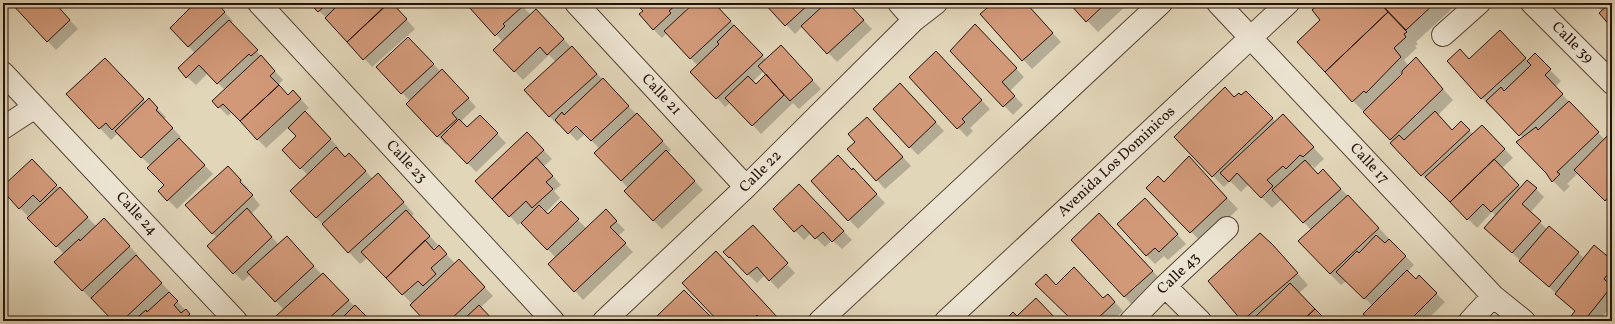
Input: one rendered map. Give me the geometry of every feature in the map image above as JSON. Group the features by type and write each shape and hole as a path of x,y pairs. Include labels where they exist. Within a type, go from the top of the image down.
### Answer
{"street":[{"name":"Calle 23","path":"259,3 553,321"},
{"name":"Calle 21","path":"576,3 746,187"},
{"path":"899,3 914,20"},
{"name":"Calle 22","path":"604,321 746,187 914,20 936,3"},
{"path":"820,321 1161,3"},
{"name":"Calle 17","path":"1218,3 1492,296 1524,321"},
{"name":"Avenida Los Dominicos","path":"946,321 1288,3"},
{"path":"1443,35 1479,3"},
{"name":"Calle 39","path":"1532,3 1612,83"},
{"name":"Calle 24","path":"3,73 236,321"},
{"path":"3,128 35,107"},
{"name":"Calle 43","path":"1131,321 1165,286 1227,228"},
{"path":"1165,286 1200,321"},
{"path":"1470,321 1492,296"}],"building":[{"path":"11,3 55,3 70,20 47,42"},
{"path":"195,3 217,3 225,12 188,47 170,28"},
{"path":"309,3 328,3 318,12"},
{"path":"340,3 388,3 347,42 325,18"},
{"path":"389,3 392,3 407,19 363,60 347,42"},
{"path":"471,3 520,3 523,6 503,24 505,26 495,36 468,6"},
{"path":"635,3 678,3 669,11 671,13 653,30 639,14 643,11"},
{"path":"694,3 714,3 731,21 690,59 664,31"},
{"path":"764,3 810,3 785,26"},
{"path":"826,3 848,3 864,20 827,54 801,26"},
{"path":"993,3 1026,3 1053,33 1022,61 980,14"},
{"path":"1069,3 1106,3 1086,22"},
{"path":"1320,3 1380,3 1388,12 1325,72 1297,42 1320,20 1312,10"},
{"path":"1380,3 1435,3 1406,30"},
{"path":"1610,3 1612,3 1612,28 1599,13"},
{"path":"536,9 564,39 547,55 540,47 514,72 493,50"},
{"path":"1388,12 1407,32 1404,34 1406,37 1394,48 1401,57 1366,93 1364,91 1352,102 1325,72"},
{"path":"229,20 258,50 251,56 249,54 217,84 199,65 186,78 178,68"},
{"path":"975,24 1017,68 1002,82 1015,96 1003,107 950,51"},
{"path":"734,25 763,55 716,99 690,72 719,44 717,42"},
{"path":"1500,30 1526,58 1481,99 1447,61 1460,49 1469,59"},
{"path":"408,37 434,64 401,94 376,67"},
{"path":"781,45 813,80 790,101 758,66"},
{"path":"572,46 597,74 549,117 524,90"},
{"path":"936,51 982,100 962,119 965,122 957,129 909,77"},
{"path":"1535,53 1551,69 1545,75 1563,94 1519,136 1486,101 1501,87 1504,91 1531,65 1527,61"},
{"path":"261,55 275,71 270,76 279,85 240,121 223,104 218,108 212,101"},
{"path":"1416,57 1443,89 1390,140 1363,112 1402,74 1402,71"},
{"path":"105,58 144,99 112,130 106,123 99,129 66,94"},
{"path":"442,69 469,98 452,113 457,119 437,137 406,104"},
{"path":"766,74 784,95 752,126 725,98 748,76 756,84"},
{"path":"603,78 629,106 591,141 576,126 568,134 555,120 562,112 564,115"},
{"path":"900,83 936,122 909,148 873,109"},
{"path":"279,85 288,95 293,90 301,99 257,140 240,121"},
{"path":"1225,87 1234,97 1239,93 1241,95 1246,91 1273,118 1212,177 1174,137"},
{"path":"149,98 158,108 156,110 173,128 141,158 115,131"},
{"path":"1569,101 1599,132 1557,172 1560,174 1552,182 1546,173 1516,142 1536,127 1538,130"},
{"path":"305,111 331,139 300,169 282,150 296,136 288,128"},
{"path":"1435,111 1452,130 1461,121 1470,130 1421,176 1390,143 1399,135 1404,140"},
{"path":"637,113 663,141 621,181 594,153"},
{"path":"1283,114 1314,147 1303,157 1300,155 1286,169 1283,166 1267,180 1273,186 1261,198 1237,173 1229,182 1220,173"},
{"path":"480,115 498,133 467,164 441,137 459,119 467,127"},
{"path":"867,117 903,157 876,181 847,149 855,142 848,134"},
{"path":"1482,125 1505,149 1450,202 1425,177"},
{"path":"527,132 544,150 492,199 475,181"},
{"path":"1609,134 1612,137 1612,193 1605,201 1574,170"},
{"path":"179,138 205,165 167,201 158,191 164,185 147,168"},
{"path":"336,147 345,157 349,153 366,171 316,218 290,191"},
{"path":"666,150 695,181 653,221 624,191"},
{"path":"838,155 852,170 853,168 877,194 848,221 811,181"},
{"path":"1189,156 1227,198 1190,233 1146,188 1158,176 1164,182"},
{"path":"536,157 553,176 546,182 553,189 532,208 526,201 509,217 492,199"},
{"path":"32,159 57,185 40,202 33,195 19,209 3,191 3,186"},
{"path":"1494,159 1519,185 1491,212 1483,204 1467,220 1450,202"},
{"path":"1305,160 1318,174 1323,169 1341,189 1303,223 1272,190"},
{"path":"228,166 241,180 240,182 253,195 212,234 185,205"},
{"path":"378,173 404,202 348,253 322,224"},
{"path":"1527,180 1537,188 1522,204 1541,221 1512,253 1484,228"},
{"path":"799,184 844,231 832,242 823,232 815,239 802,225 794,232 773,209"},
{"path":"60,187 88,217 56,247 27,218"},
{"path":"1348,195 1379,228 1330,274 1298,241"},
{"path":"1145,198 1178,234 1159,252 1155,248 1146,256 1117,224"},
{"path":"561,201 579,219 547,250 521,223 539,205 548,214"},
{"path":"247,208 272,237 233,274 207,246"},
{"path":"606,209 617,221 610,227 626,243 574,292 548,264"},
{"path":"406,210 430,236 386,278 361,252"},
{"path":"1099,213 1153,271 1124,297 1071,240"},
{"path":"104,218 130,246 82,291 54,262 79,239 80,241"},
{"path":"753,225 788,263 769,281 757,267 747,275 730,257 729,258 723,252"},
{"path":"1549,226 1579,252 1549,287 1519,261"},
{"path":"1260,233 1298,273 1242,321 1208,281"},
{"path":"1376,235 1385,243 1389,239 1406,256 1364,299 1336,272 1357,251 1359,253"},
{"path":"287,236 314,266 275,302 247,272"},
{"path":"425,240 434,250 439,245 447,254 431,268 436,274 423,286 418,281 402,295 386,278"},
{"path":"1594,245 1612,260 1612,269 1604,279 1612,286 1584,321 1577,321 1571,316 1575,311 1555,294"},
{"path":"716,251 779,319 776,321 763,321 757,315 750,321 718,321 682,283"},
{"path":"136,255 162,283 122,321 113,321 91,298"},
{"path":"459,259 485,287 449,321 425,321 410,305"},
{"path":"1074,267 1103,298 1108,294 1115,302 1095,321 1073,321 1035,284 1046,274 1056,285"},
{"path":"1407,270 1416,279 1419,275 1437,293 1409,321 1371,321 1363,314"},
{"path":"323,273 349,300 326,321 281,321 276,316"},
{"path":"1290,283 1315,309 1302,321 1251,321"},
{"path":"684,290 715,321 662,321 657,316"},
{"path":"169,292 178,301 174,305 181,313 186,309 190,314 186,318 189,321 133,321 146,310 147,312"},
{"path":"1036,298 1058,321 1004,321 1013,312 1017,316"},
{"path":"355,305 371,321 339,321"},
{"path":"479,305 494,321 462,321"},
{"path":"1315,309 1327,321 1302,321"},
{"path":"1612,311 1612,321 1604,321"}]}
